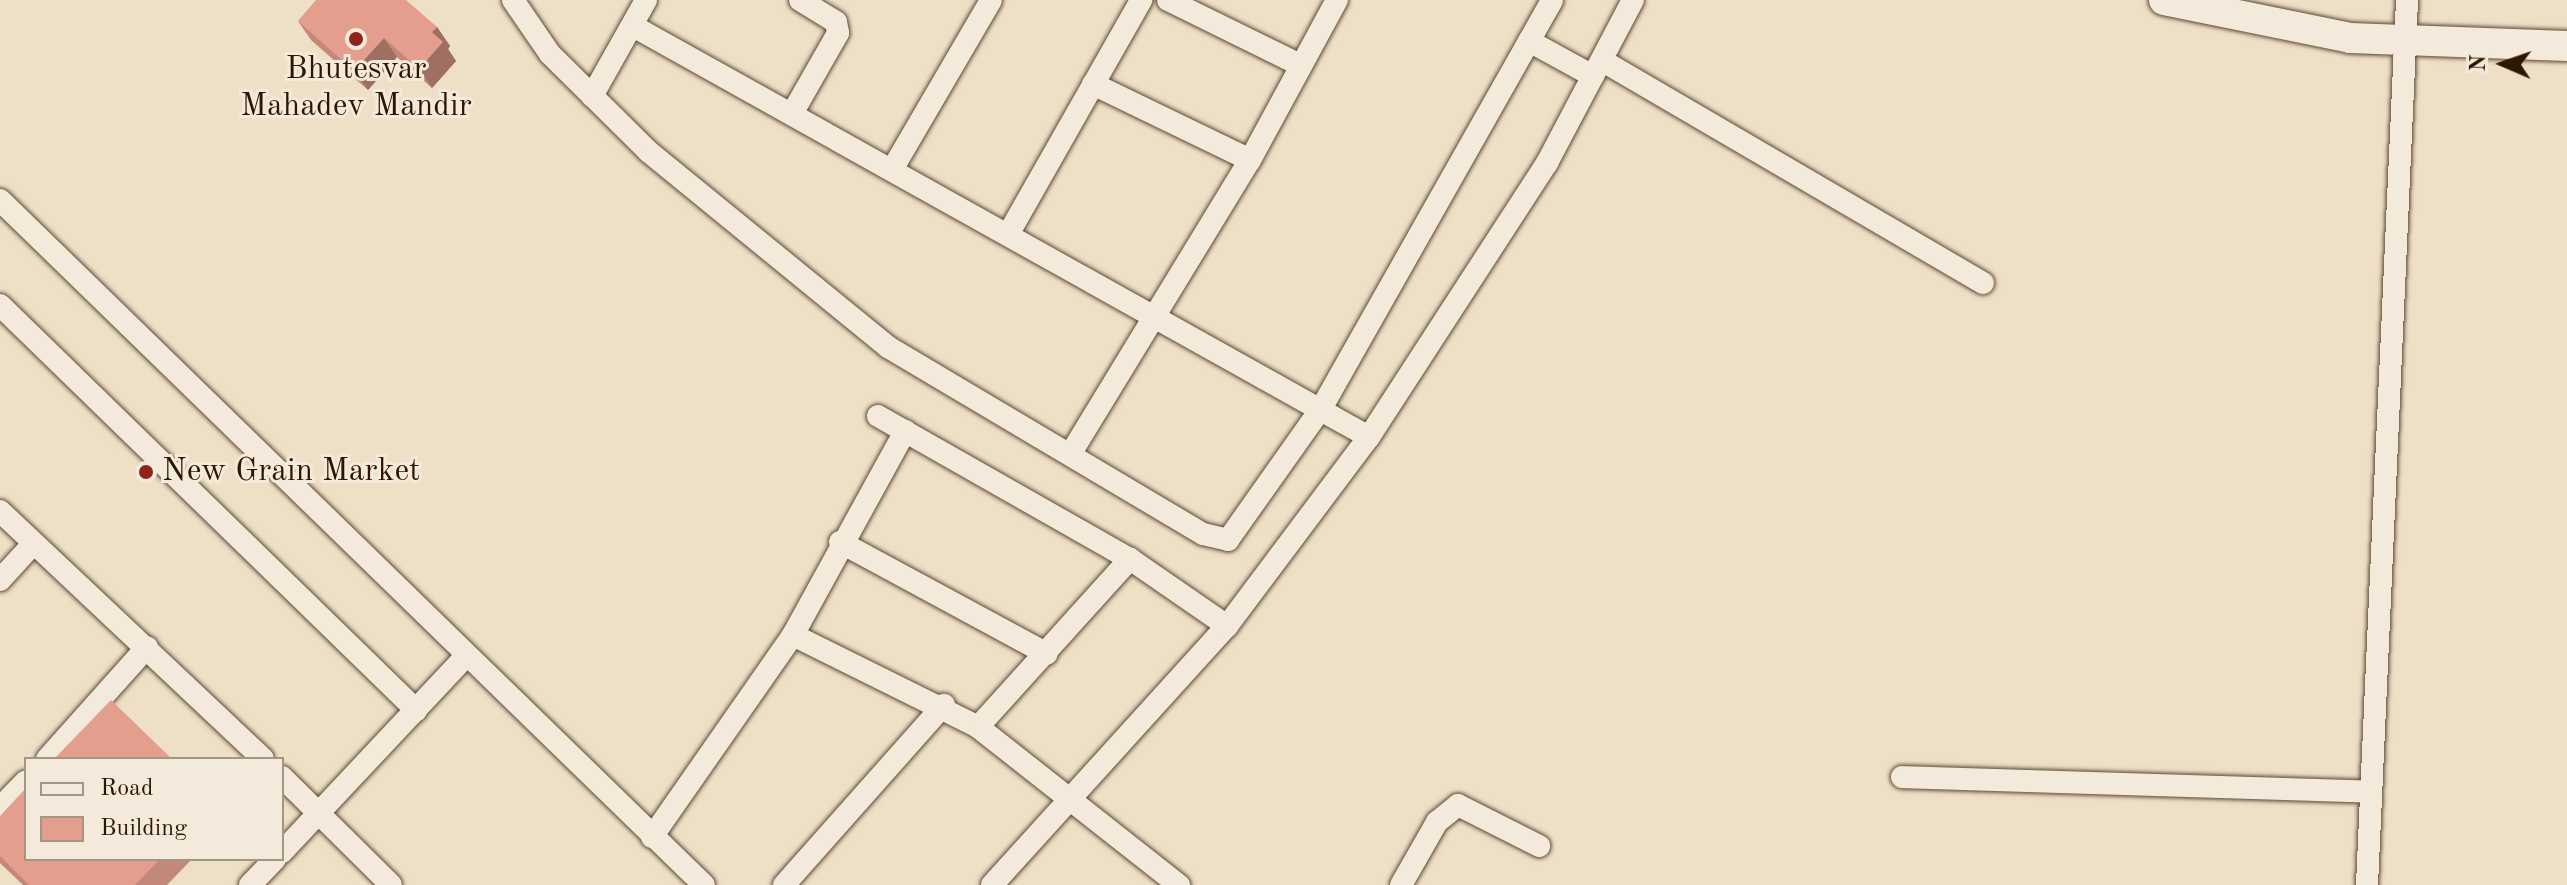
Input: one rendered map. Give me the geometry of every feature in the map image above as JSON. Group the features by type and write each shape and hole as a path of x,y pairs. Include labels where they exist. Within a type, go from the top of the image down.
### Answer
{"main road":[{"path":"2164,0 2218,7 2405,44 2567,46"}],"street":[{"path":"513,0 550,54 649,152 888,347 1203,534 1228,540 1322,407 1552,0"},
{"path":"592,96 646,0"},
{"path":"793,112 838,33 836,22 800,0"},
{"path":"1010,231 1141,0"},
{"path":"1168,0 1300,65"},
{"path":"1071,453 1250,160 1337,0"},
{"path":"992,885 1062,800 1227,626 1369,437 1547,163 1633,0"},
{"path":"2367,885 2407,0"},
{"path":"893,168 984,2"},
{"path":"633,26 1010,231 1322,407 1369,437"},
{"path":"1529,41 1598,68 1983,283"},
{"path":"1093,84 1250,160"},
{"path":"0,200 463,659 704,885"},
{"path":"0,305 416,710"},
{"path":"878,416 1130,559 1227,626"},
{"path":"652,837 793,635 840,542 905,431"},
{"path":"0,511 261,757"},
{"path":"840,542 1047,654"},
{"path":"0,580 33,544"},
{"path":"978,727 1130,559"},
{"path":"793,635 944,705 978,727 1062,800 1179,885"},
{"path":"49,757 147,647"},
{"path":"284,850 463,659"},
{"path":"784,885 944,705"},
{"path":"1902,777 2370,792"},
{"path":"284,779 391,885"},
{"path":"0,808 24,783"},
{"path":"1401,885 1437,822 1458,805 1539,846"},
{"path":"250,885 273,861"}],"building":[{"path":"316,0 406,0 437,27 432,32 443,42 419,69 384,38 354,71 298,21"},
{"path":"111,700 170,757 56,757"},
{"path":"24,790 24,861 158,861 135,885 29,885 0,856 0,816"}],"place":[{"name":"Bhutesvar Mahadev Mandir","path":"356,39"},
{"name":"New Grain Market","path":"146,472"}]}
